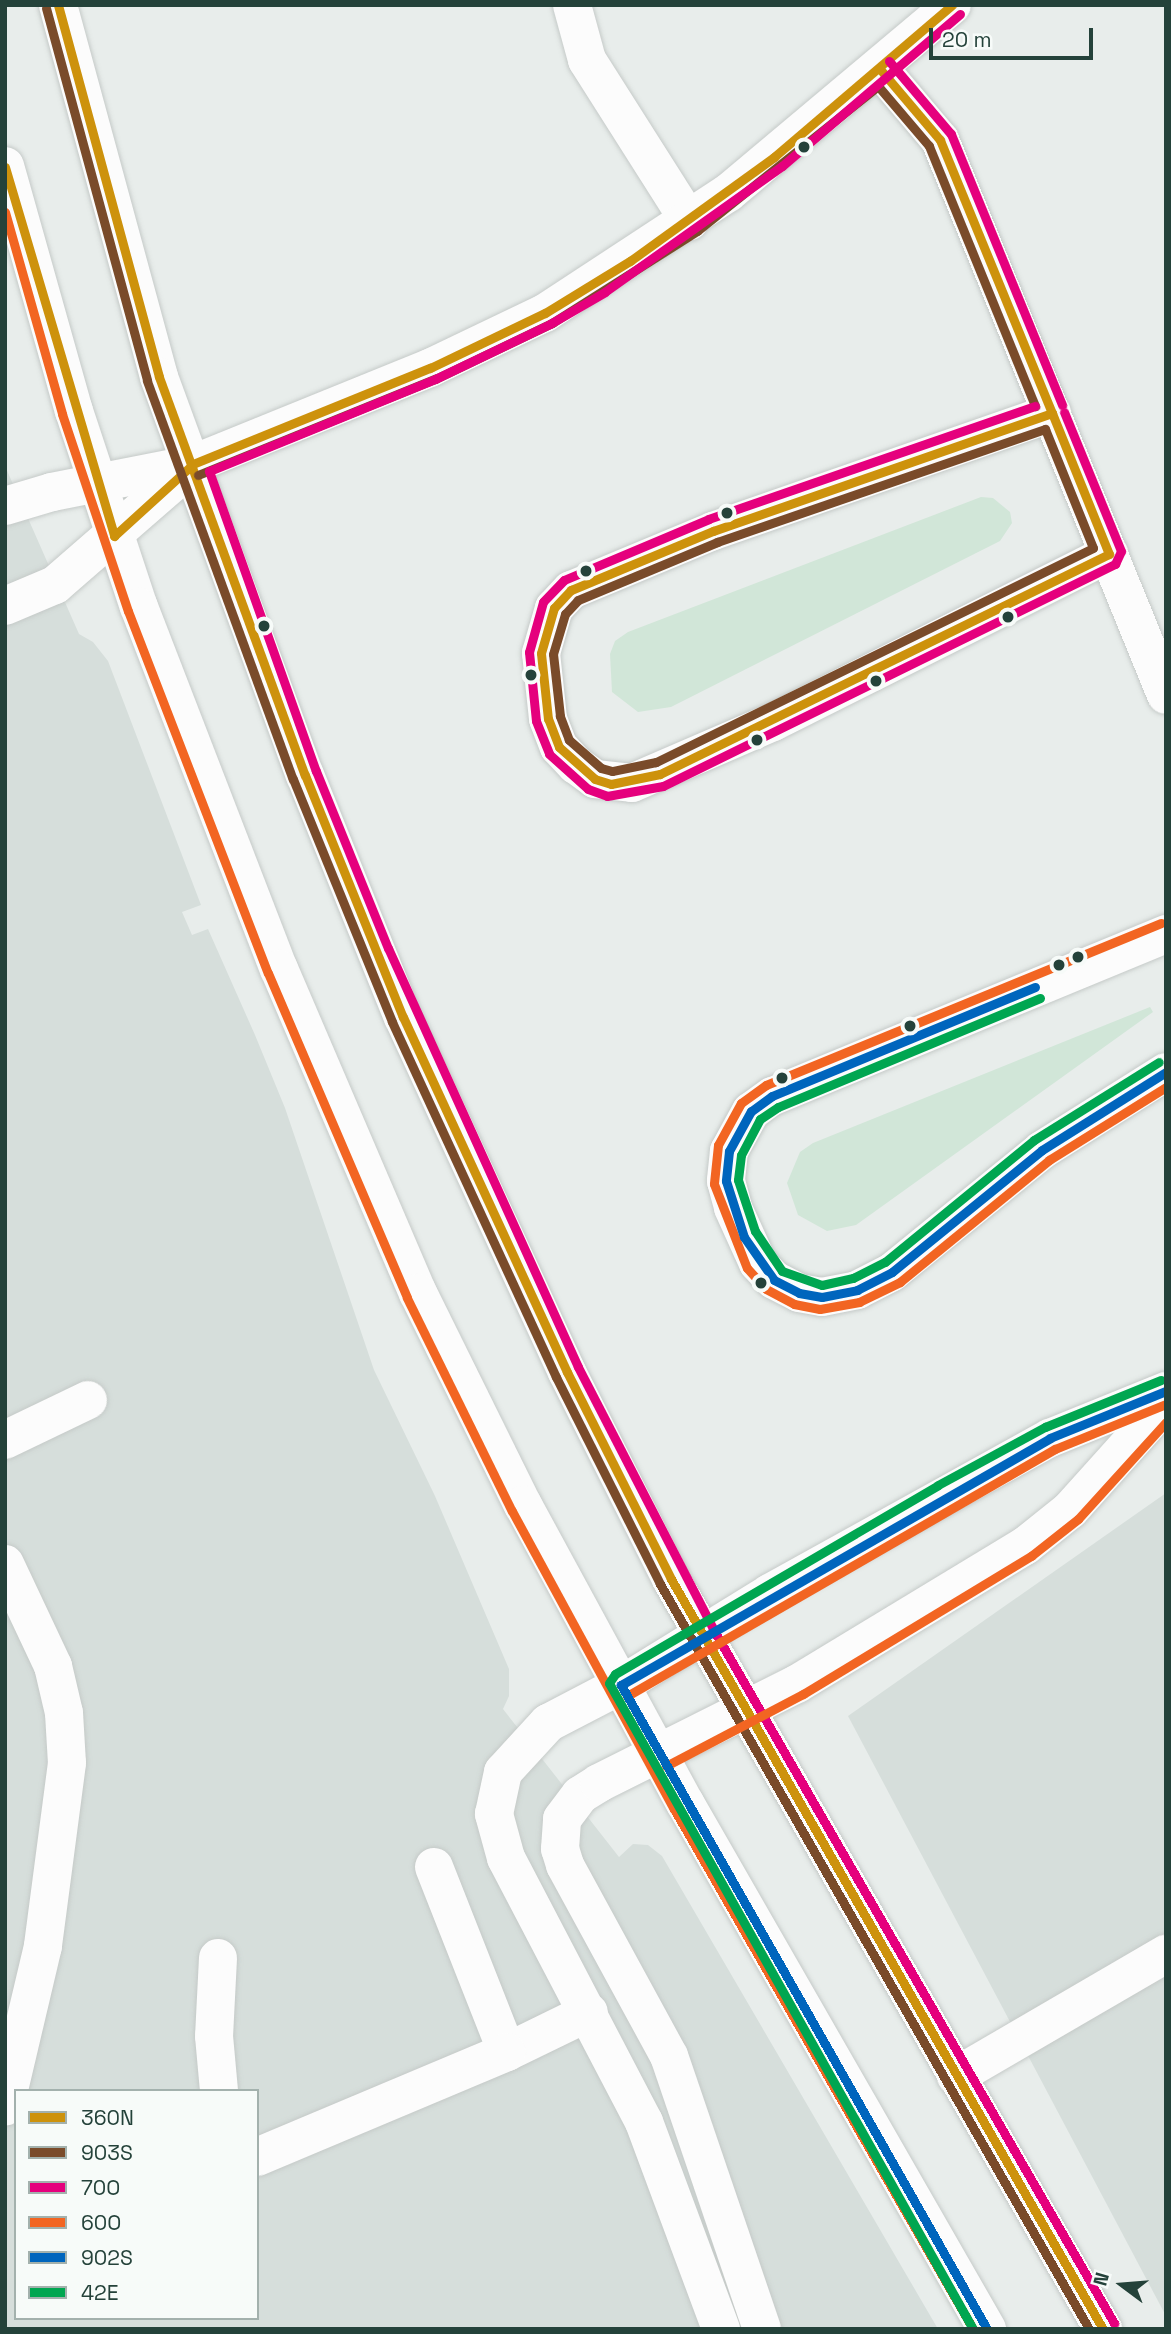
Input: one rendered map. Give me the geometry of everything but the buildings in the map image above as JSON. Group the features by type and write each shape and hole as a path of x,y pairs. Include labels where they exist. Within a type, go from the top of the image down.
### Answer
{"street":[{"path":"58,5 159,377 305,775 403,1017 567,1372 702,1635 1103,2329"},
{"path":"572,5 587,60 689,221"},
{"path":"5,506 193,464 430,368 545,313 689,221 880,69 952,5"},
{"path":"880,69 940,140 1166,695"},
{"path":"5,166 114,536 252,901 418,1293 523,1505 621,1685 987,2329"},
{"path":"1052,413 713,531 571,590 554,608 541,653 548,719 559,747 576,765 595,779 632,783 773,722 1109,554"},
{"path":"5,606 55,585 193,464"},
{"path":"1166,934 772,1096 751,1111 729,1151 726,1181 733,1208 758,1263 774,1280 799,1293 822,1297 856,1290 892,1272 1042,1150 1166,1072"},
{"path":"721,2329 644,2122 589,2012 506,1858 496,1833 495,1795 503,1772 541,1730 702,1635 1050,1438 1166,1391"},
{"path":"5,1440 88,1400"},
{"path":"762,2329 669,2056 559,1849 562,1819 580,1795 747,1711 1025,1546 1070,1510 1166,1402"},
{"path":"5,1564 53,1666 64,1713 67,1763 43,1946 5,2107"},
{"path":"434,1867 507,2052"},
{"path":"956,2076 1166,1954"},
{"path":"218,1958 215,2036 219,2089"},
{"path":"259,2156 507,2052 589,2012"}],"shaded area":[{"path":"5,466 79,634 93,642 108,661 201,905 182,912 192,935 208,929 255,1035 285,1108 374,1370 435,1496 509,1669 509,1696 503,1709 619,1857 633,1844 648,1845 662,1856 938,2329 5,2329"},
{"path":"1166,1493 1166,2316 848,1716"}],"green space":[{"path":"981,497 993,498 1010,512 1012,523 1000,541 671,707 638,712 612,692 610,654 615,641 628,632"},
{"path":"1150,1007 1153,1012 856,1225 827,1231 798,1215 787,1183 800,1152 813,1143"}],"transit line":[{"name":"360N","path":"58,5 159,377 305,775 403,1017 567,1372 671,1579 1103,2329"},
{"name":"360N","path":"5,167 114,536 193,464 430,368 545,313 630,261 774,157 952,5"},
{"name":"903S","path":"46,8 147,381 293,779 392,1022 556,1377 660,1584 1089,2329"},
{"name":"70O","path":"960,14 782,166 605,292 550,324 435,379 209,471 316,771 388,948 578,1367 713,1629 1114,2323"},
{"name":"70O","path":"889,61 951,134 1062,405"},
{"name":"360N","path":"880,69 940,140 1052,413"},
{"name":"903S","path":"198,475 435,379 552,323 697,231 878,86 929,146 1035,406"},
{"name":"60O","path":"5,212 62,414 128,611 268,973 407,1298 512,1511 674,1809 973,2329"},
{"name":"70O","path":"1035,406 709,519 564,580 543,602 529,652 536,721 549,754 588,789 607,796 663,786 1115,564 1121,551 1064,412"},
{"name":"360N","path":"1052,413 1109,554 660,774 611,784 595,779 559,747 548,719 541,653 554,608 571,590 713,531 1052,413"},
{"name":"903S","path":"1045,429 1093,548 656,762 612,771 601,768 569,740 560,716 553,654 565,614 578,600 717,542 1045,429"},
{"name":"60O","path":"1161,923 766,1085 741,1103 718,1145 714,1184 747,1268 766,1289 794,1304 820,1309 859,1302 900,1282 1049,1160 1166,1087"},
{"name":"902S","path":"1035,987 772,1096 751,1111 729,1151 726,1181 744,1237 774,1280 799,1293 822,1297 857,1290 892,1272 1042,1150 1166,1072"},
{"name":"42E","path":"1040,998 778,1107 760,1119 741,1155 738,1180 755,1231 782,1271 822,1285 853,1278 885,1262 1034,1140 1159,1062"},
{"name":"42E","path":"973,2329 609,1683 615,1674 938,1485 1045,1427 1161,1380"},
{"name":"902S","path":"987,2329 621,1685 1050,1438 1166,1391"},
{"name":"60O","path":"627,1696 1055,1449 1166,1404"},
{"name":"60O","path":"666,1766 803,1694 1031,1556 1078,1519 1166,1422"}]}
